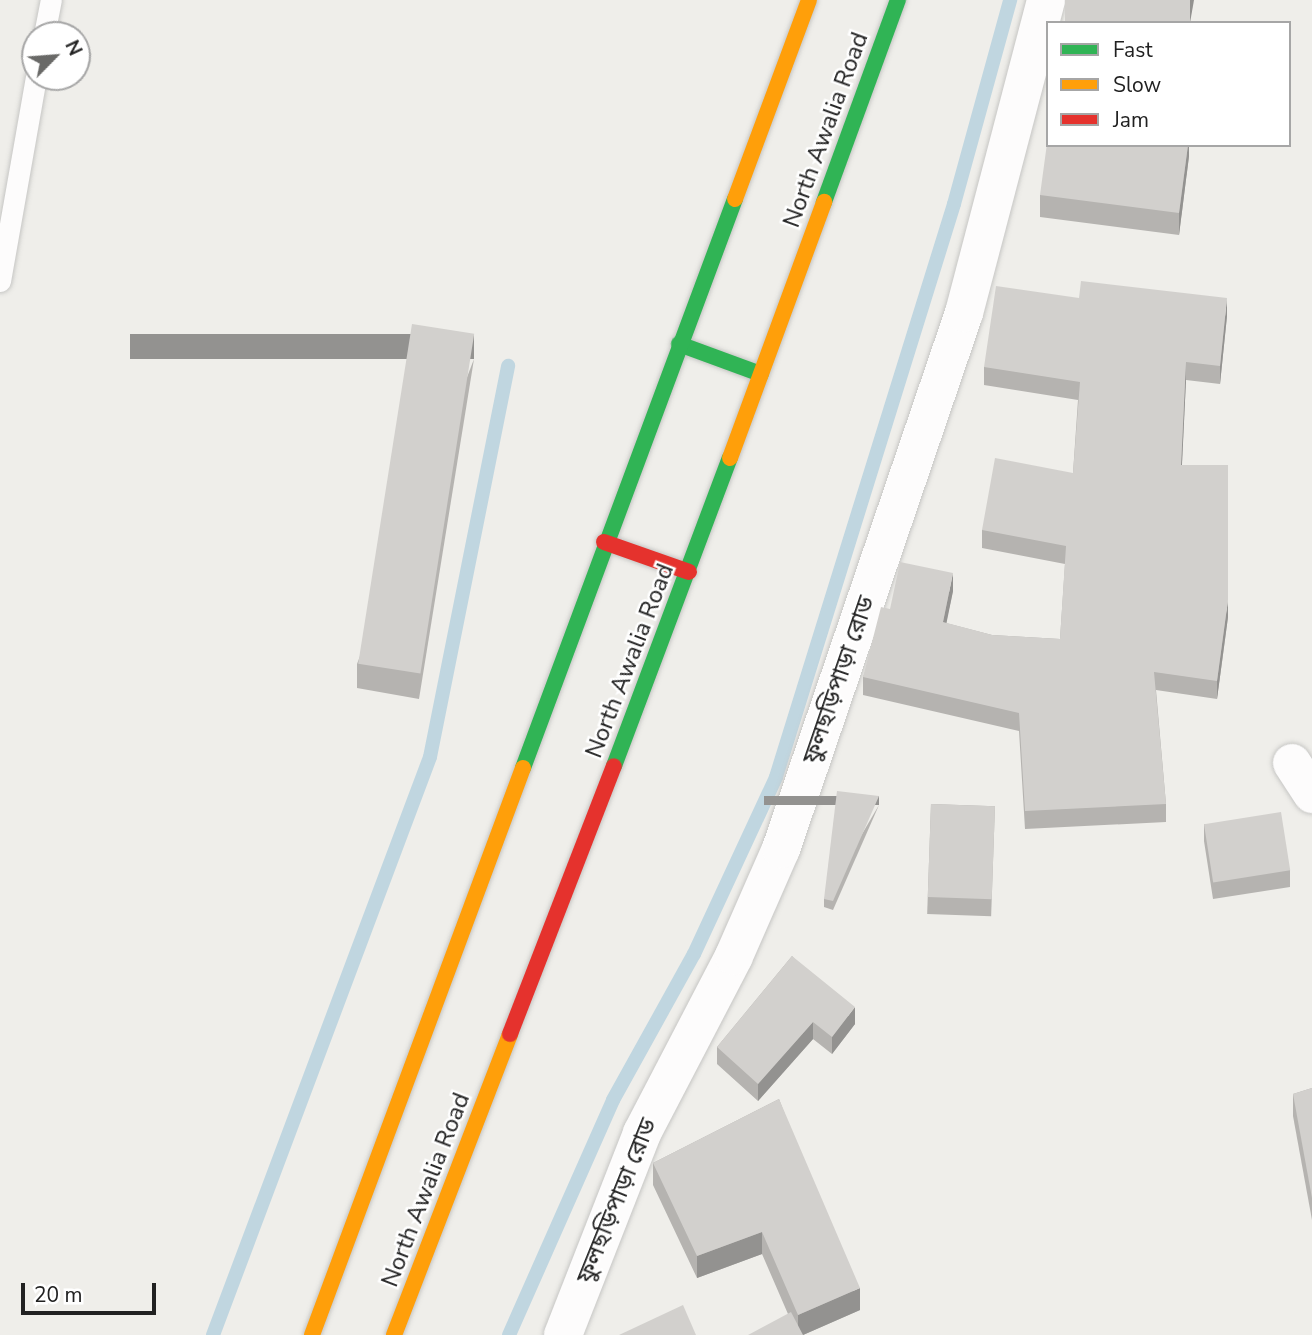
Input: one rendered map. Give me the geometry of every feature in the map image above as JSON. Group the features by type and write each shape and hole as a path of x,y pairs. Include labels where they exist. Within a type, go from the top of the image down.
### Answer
{"main road":[{"path":"312,1335 604,542 809,0"},
{"name":"North Awalia Road","path":"394,1335 689,572 898,0"},
{"path":"679,344 761,374"},
{"path":"604,542 689,572"}],"street":[{"name":"ফুলছড়িপাড়া রোড","path":"563,1335 642,1133 734,956 781,849 964,313 1046,0"}],"lane":[{"path":"47,21 51,0"},
{"path":"0,281 34,91"}],"building":[{"path":"1065,0 1190,0 1190,21 1065,21"},
{"path":"1047,147 1188,147 1179,213 1040,195"},
{"path":"1081,281 1227,298 1220,366 1186,362 1181,465 1228,465 1228,600 1217,681 1154,672 1166,804 1025,811 1019,713 863,677 881,607 890,609 900,562 953,573 943,622 992,635 1060,639 1066,546 982,530 995,458 1073,473 1080,382 984,367 996,286 1079,298"},
{"path":"412,324 474,334 420,674 358,664"},
{"path":"837,791 879,796 833,901 824,899"},
{"path":"931,804 995,806 992,899 928,897"},
{"path":"1281,812 1290,870 1213,882 1204,824"},
{"path":"792,956 855,1007 832,1037 813,1022 758,1084 717,1047"},
{"path":"1312,1088 1312,1198 1293,1094"},
{"path":"779,1099 860,1288 798,1315 762,1232 697,1256 653,1163"},
{"path":"683,1305 696,1335 619,1335"},
{"path":"791,1312 803,1335 748,1335"}],"waterway":[{"path":"509,1335 613,1100 694,954 776,777 954,204 1010,0"},
{"path":"213,1335 430,757 508,366"}],"traffic: fast":[{"path":"824,202 898,0"},
{"path":"523,768 735,199"},
{"path":"679,344 761,374"},
{"path":"614,766 730,458"}],"traffic: slow":[{"path":"735,199 809,0"},
{"path":"730,458 824,202"},
{"path":"312,1335 523,768"},
{"path":"394,1335 510,1034"}],"traffic: jam":[{"path":"604,542 689,572"},
{"path":"510,1034 614,766"}]}
